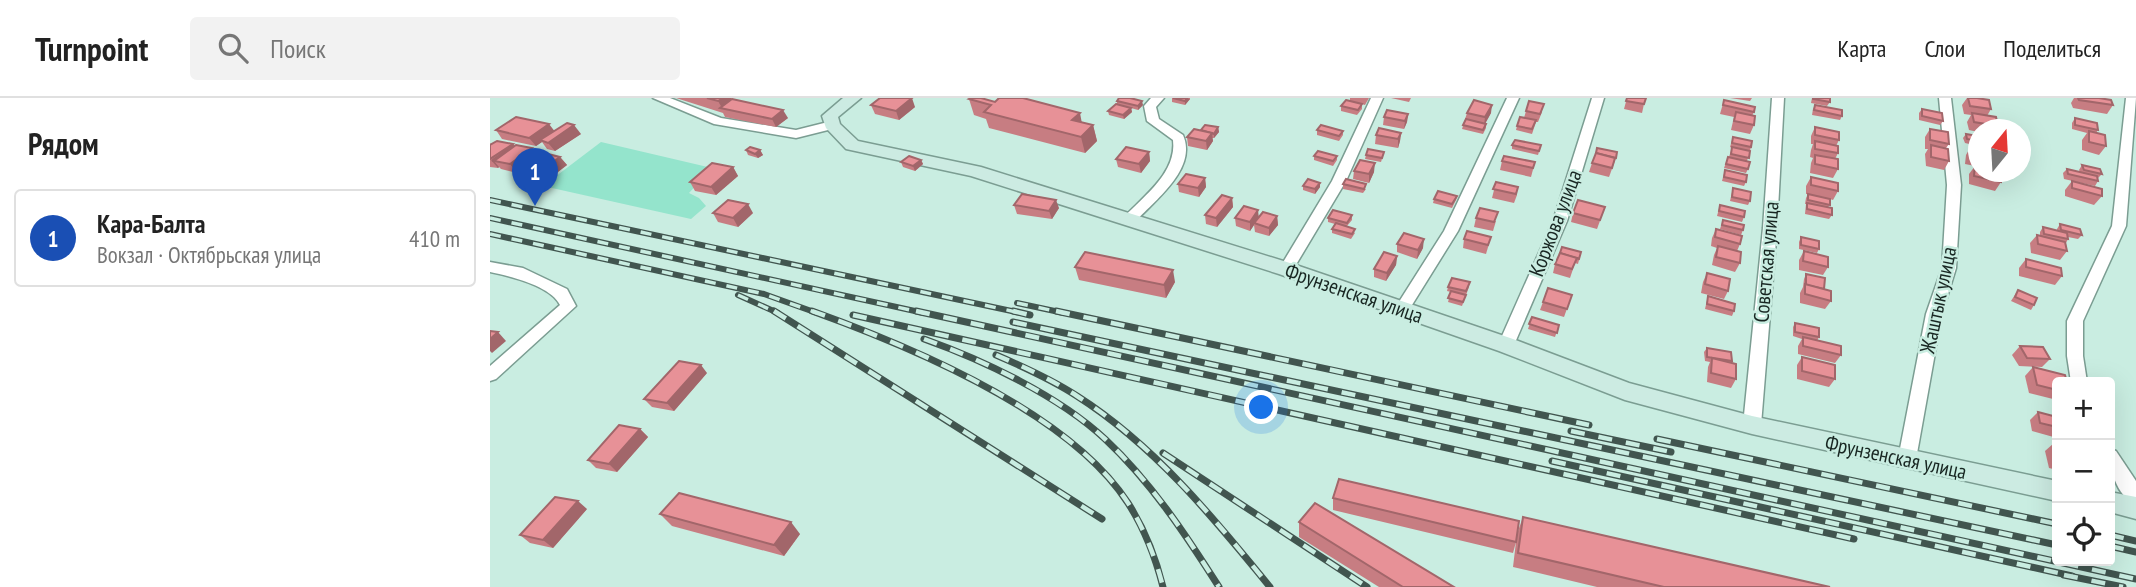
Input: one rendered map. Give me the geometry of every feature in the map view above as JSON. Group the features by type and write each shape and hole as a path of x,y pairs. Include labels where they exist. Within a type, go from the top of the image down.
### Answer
{"street":[{"path":"659,98 718,121 796,134 832,125 830,116 853,98"},
{"path":"1129,220 1174,171 1181,154 1179,138 1153,121 1150,106 1157,98"},
{"path":"1286,269 1339,181 1377,98"},
{"path":"1402,309 1451,231 1513,98"},
{"name":"Коржова улица","path":"1506,345 1560,220 1598,98"},
{"name":"Советская улица","path":"1752,425 1770,228 1778,98"},
{"name":"Жаштык улица","path":"1907,460 1934,314 1949,268 1954,184 1945,98"},
{"path":"2079,377 2075,321 2119,226 2132,98"},
{"name":"Фрунзенская улица","path":"832,125 852,145 975,171 1286,269 1506,345 1625,391 1752,425 2052,490"},
{"path":"490,267 518,272 562,293 568,306 490,376"},
{"path":"2115,464 2136,496"},
{"path":"2114,503 2136,508"}],"green space":[{"path":"601,142 712,168 689,193 699,198 706,206 691,219 543,186"}],"building":[{"path":"880,98 912,98 896,111 871,105"},
{"path":"999,98 1023,98 1080,113 1072,120 1093,125 1081,137 984,112 991,105 969,99 995,102"},
{"path":"1119,98 1142,101 1138,106 1117,101"},
{"path":"1627,98 1646,98 1644,104 1626,101"},
{"path":"1830,98 1830,102 1813,99"},
{"path":"1968,98 1989,100 1991,109 1970,106"},
{"path":"2078,98 2111,100 2113,105 2079,100"},
{"path":"732,99 783,110 772,119 720,108"},
{"path":"1346,100 1362,104 1358,110 1341,106"},
{"path":"1474,100 1492,105 1485,117 1467,113"},
{"path":"1724,100 1755,107 1754,112 1723,105"},
{"path":"1529,101 1544,104 1540,114 1526,111"},
{"path":"1116,104 1131,108 1123,115 1108,111"},
{"path":"1815,105 1842,110 1842,116 1814,110"},
{"path":"1922,109 1942,113 1943,121 1922,116"},
{"path":"1387,110 1408,114 1405,121 1384,117"},
{"path":"1736,112 1755,116 1754,125 1734,121"},
{"path":"1972,113 1996,119 1973,119"},
{"path":"516,117 549,124 529,138 496,130"},
{"path":"1520,117 1536,120 1532,129 1517,126"},
{"path":"2075,118 2097,123 2098,130 2075,125"},
{"path":"1466,119 1486,124 1483,130 1463,125"},
{"path":"567,123 574,125 548,143 540,140"},
{"path":"1205,125 1218,127 1214,134 1201,130"},
{"path":"1321,125 1343,131 1339,136 1317,130"},
{"path":"1815,127 1839,132 1839,140 1815,135"},
{"path":"1379,128 1401,133 1398,139 1376,135"},
{"path":"1194,129 1212,133 1206,141 1187,137"},
{"path":"1930,129 1948,132 1949,144 1930,140"},
{"path":"2089,131 2105,135 2106,146 2089,142"},
{"path":"1733,137 1752,141 1751,147 1732,143"},
{"path":"1515,140 1541,145 1539,151 1512,145"},
{"path":"497,141 513,144 490,159 490,145"},
{"path":"1815,141 1838,146 1838,153 1815,149"},
{"path":"516,145 532,148 510,164 494,161"},
{"path":"1931,145 1948,149 1949,161 1931,157"},
{"path":"750,147 760,150 755,154 746,150"},
{"path":"1126,147 1149,152 1139,164 1116,159"},
{"path":"1732,147 1750,151 1749,158 1731,154"},
{"path":"1597,148 1617,152 1616,158 1596,153"},
{"path":"1368,149 1384,152 1382,158 1366,155"},
{"path":"536,151 560,157 543,169 518,164"},
{"path":"1318,151 1337,156 1333,161 1314,156"},
{"path":"1596,153 1615,158 1612,168 1592,163"},
{"path":"1815,155 1838,159 1838,169 1815,164"},
{"path":"909,156 921,160 913,166 901,162"},
{"path":"1504,156 1535,162 1533,168 1502,161"},
{"path":"1728,157 1750,162 1748,169 1726,164"},
{"path":"1360,160 1375,163 1369,174 1354,171"},
{"path":"712,163 733,167 711,187 690,182"},
{"path":"2082,165 2100,169 2102,174 2084,170"},
{"path":"2067,169 2097,176 2098,181 2068,174"},
{"path":"1725,170 1747,175 1746,182 1724,177"},
{"path":"1186,174 1205,178 1198,188 1178,184"},
{"path":"1811,177 1838,183 1838,191 1811,185"},
{"path":"1308,179 1320,183 1315,189 1303,186"},
{"path":"1346,179 1366,184 1364,189 1343,184"},
{"path":"2072,181 2102,189 2102,196 2072,188"},
{"path":"1496,182 1518,187 1516,194 1493,189"},
{"path":"1733,188 1751,192 1750,201 1732,197"},
{"path":"1438,191 1457,196 1452,204 1434,199"},
{"path":"1022,194 1056,200 1049,211 1014,205"},
{"path":"1808,194 1830,199 1830,205 1808,200"},
{"path":"1222,195 1232,198 1216,218 1205,215"},
{"path":"728,200 748,204 733,218 713,213"},
{"path":"1578,200 1605,207 1600,220 1573,213"},
{"path":"1807,203 1832,208 1832,215 1807,209"},
{"path":"1720,205 1745,211 1744,217 1719,211"},
{"path":"1244,206 1258,210 1250,222 1235,218"},
{"path":"1480,208 1498,212 1494,222 1476,218"},
{"path":"1333,210 1352,215 1347,223 1328,218"},
{"path":"1263,212 1277,216 1269,228 1254,223"},
{"path":"1723,220 1744,225 1743,230 1722,225"},
{"path":"1336,223 1355,229 1352,234 1332,229"},
{"path":"2060,224 2080,229 2082,235 2061,230"},
{"path":"2043,227 2067,233 2068,239 2044,234"},
{"path":"1716,229 1742,236 1740,244 1715,237"},
{"path":"1467,231 1491,237 1488,245 1464,239"},
{"path":"1404,233 1424,239 1418,250 1397,244"},
{"path":"2037,235 2065,242 2067,251 2038,244"},
{"path":"1801,237 1819,241 1819,249 1801,245"},
{"path":"1718,246 1741,252 1740,263 1716,257"},
{"path":"1562,247 1581,252 1579,259 1560,253"},
{"path":"1804,251 1828,257 1828,267 1803,261"},
{"path":"1085,252 1173,270 1164,285 1075,267"},
{"path":"1384,252 1397,256 1387,273 1374,269"},
{"path":"1560,253 1577,258 1572,269 1555,264"},
{"path":"2026,259 2061,268 2062,276 2026,267"},
{"path":"1707,273 1730,279 1728,291 1705,284"},
{"path":"1806,274 1825,278 1824,289 1806,285"},
{"path":"1452,278 1470,282 1466,291 1448,287"},
{"path":"1805,284 1831,291 1831,301 1805,294"},
{"path":"1548,288 1572,295 1567,309 1543,302"},
{"path":"2018,290 2037,298 2034,305 2015,297"},
{"path":"1451,291 1466,295 1463,302 1448,298"},
{"path":"1708,296 1735,304 1734,311 1707,304"},
{"path":"1532,317 1559,325 1557,333 1529,324"},
{"path":"1795,323 1819,328 1819,337 1795,332"},
{"path":"490,331 498,332 490,339"},
{"path":"1803,337 1841,346 1841,355 1803,346"},
{"path":"2020,346 2043,347 2050,359 2027,358"},
{"path":"1707,348 1731,352 1732,361 1707,357"},
{"path":"1802,357 1835,365 1835,379 1802,371"},
{"path":"1712,358 1736,364 1736,379 1711,373"},
{"path":"679,361 701,365 667,403 644,399"},
{"path":"2033,367 2065,375 2052,377 2052,389 2037,385"},
{"path":"2038,412 2052,416 2052,426 2040,423"},
{"path":"619,425 640,429 609,464 588,460"},
{"path":"1339,479 1519,521 1516,542 1333,498"},
{"path":"679,493 791,522 774,545 660,514"},
{"path":"555,497 578,501 543,540 520,535"},
{"path":"1315,503 1454,587 1403,587 1299,522"},
{"path":"1523,517 1830,587 1664,587 1518,553"}],"railway":[{"path":"490,200 1021,313"},
{"path":"490,218 924,313"},
{"path":"490,234 764,294 817,313"},
{"path":"738,295 775,312"},
{"path":"1017,303 1064,313"},
{"path":"812,311 895,343 985,386 1068,440 1102,470 1128,503 1149,544 1163,587"},
{"path":"916,311 2136,579"},
{"path":"1013,311 1030,315"},
{"path":"1056,311 1589,425"},
{"path":"775,312 1102,519"},
{"path":"853,315 1854,539"},
{"path":"1013,322 2052,544"},
{"path":"924,339 971,357 1019,381 1086,423 1122,456 1153,491 1219,587"},
{"path":"996,355 1067,390 1132,437 1181,484 1270,587"},
{"path":"1571,431 1671,452"},
{"path":"1657,439 2052,523"},
{"path":"1163,453 1367,587"},
{"path":"1552,461 2072,576"},
{"path":"2115,536 2136,541"},
{"path":"2115,547 2136,552"},
{"path":"2064,575 2123,587"}],"place":[{"name":"Кара-Балта","path":"535,206"}]}
